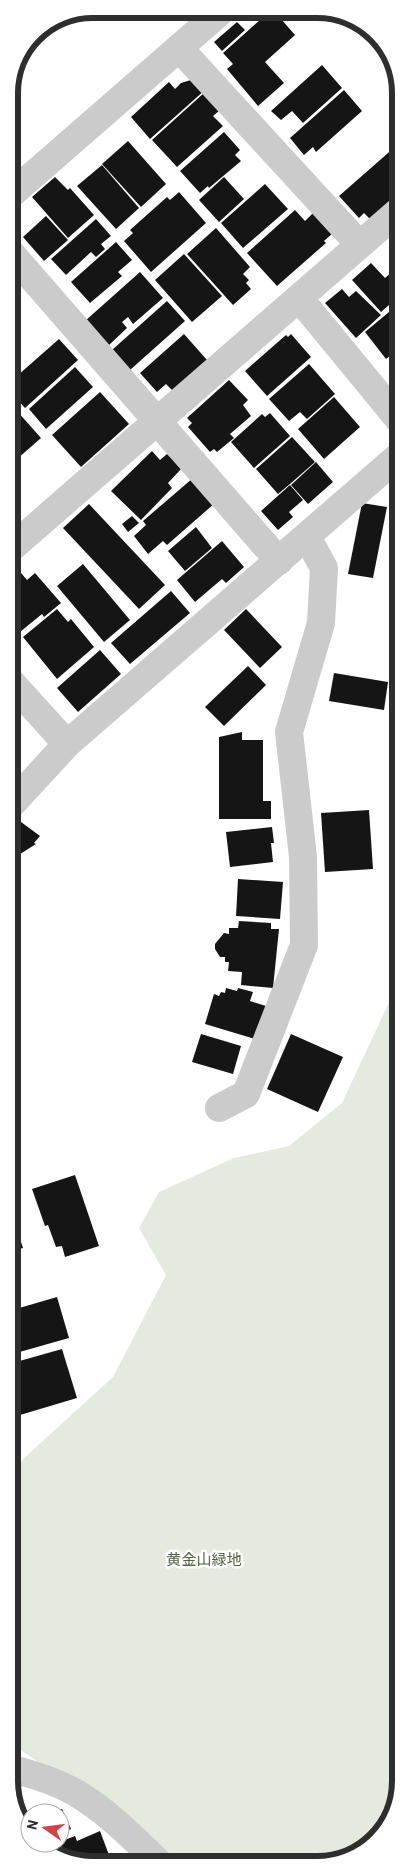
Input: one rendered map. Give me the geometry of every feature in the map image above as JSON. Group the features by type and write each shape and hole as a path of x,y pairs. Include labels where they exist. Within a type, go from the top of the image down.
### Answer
{"street":[{"path":"18,188 213,18"},
{"path":"179,48 360,244"},
{"path":"18,542 392,216"},
{"path":"18,261 279,561"},
{"path":"299,298 392,411"},
{"path":"18,797 67,744 392,462"},
{"path":"219,1108 246,1094 304,945 303,857 289,732 320,623 324,568 307,537"},
{"path":"18,690 67,744"},
{"path":"18,1770 40,1776 82,1796 119,1824 152,1856"}],"green space":[{"name":"黄金山緑地","path":"392,996 391,1795 387,1809 374,1830 367,1837 342,1852 318,1856 161,1856 120,1818 22,1751 18,1744 18,1469 23,1459 113,1377 166,1275 139,1228 159,1192 234,1158 289,1146 342,1103"}],"building":[{"path":"262,18 280,18 295,35 265,62 284,83 258,106 227,69 233,64 223,53"},
{"path":"237,22 245,30 222,51 214,42"},
{"path":"322,65 342,88 303,123 292,111 281,120 271,111"},
{"path":"194,79 205,90 150,139 131,117 169,82 175,89 181,83"},
{"path":"344,90 362,111 316,152 313,147 304,155 290,138"},
{"path":"205,92 220,110 213,116 223,126 177,167 152,140"},
{"path":"224,132 240,150 235,155 241,161 209,188 208,186 200,193 180,171"},
{"path":"128,141 166,184 141,207 102,164"},
{"path":"392,150 392,201 371,220 364,213 359,218 339,196"},
{"path":"102,165 139,208 116,229 77,186"},
{"path":"55,177 68,190 70,188 94,215 68,238 32,197"},
{"path":"224,177 244,199 219,222 199,200"},
{"path":"265,184 288,209 243,248 221,223"},
{"path":"179,192 206,223 151,272 124,241 133,233 130,230 167,197 170,200"},
{"path":"295,210 305,221 314,212 333,233 324,241 326,243 277,286 247,253"},
{"path":"46,216 68,240 44,261 23,237"},
{"path":"96,219 111,236 101,244 105,249 96,257 91,252 66,275 51,259"},
{"path":"216,228 250,267 243,274 249,280 246,283 251,289 233,305 187,254"},
{"path":"116,242 132,260 118,272 122,276 90,303 71,282"},
{"path":"184,254 222,296 192,322 155,280"},
{"path":"371,263 385,278 392,272 392,302 381,312 352,280"},
{"path":"140,272 163,298 133,324 128,317 122,322 127,328 108,346 85,321"},
{"path":"342,289 349,297 356,291 381,315 356,338 325,303"},
{"path":"167,301 185,321 130,370 112,350"},
{"path":"392,310 392,354 386,359 365,332"},
{"path":"184,334 207,360 173,391 166,384 157,392 140,373"},
{"path":"291,334 311,357 267,396 245,371 286,335 288,337"},
{"path":"59,339 78,360 25,408 18,400 18,375"},
{"path":"309,364 335,394 307,419 300,412 289,421 269,399"},
{"path":"75,367 93,387 46,429 29,409"},
{"path":"229,380 248,400 243,405 251,416 230,434 234,438 217,452 214,449 210,452 188,427 192,423 187,418"},
{"path":"100,392 129,424 81,467 52,435"},
{"path":"334,397 360,427 324,459 298,429"},
{"path":"18,412 41,438 18,458"},
{"path":"270,413 290,436 254,468 231,442 262,414 265,417"},
{"path":"292,437 315,462 278,494 256,469"},
{"path":"152,451 160,460 167,454 182,468 168,483 172,488 141,520 111,491"},
{"path":"316,462 333,482 308,504 291,485"},
{"path":"193,478 215,503 167,545 163,541 148,554 134,536 146,525 143,521"},
{"path":"290,485 303,500 289,512 293,517 278,530 261,511"},
{"path":"362,503 387,507 373,578 348,574"},
{"path":"89,504 165,585 139,609 63,528"},
{"path":"132,516 139,523 128,532 122,524"},
{"path":"196,527 212,548 185,571 168,551"},
{"path":"222,541 244,567 226,583 222,579 195,602 177,580"},
{"path":"83,564 130,620 104,642 57,586"},
{"path":"18,569 27,580 35,573 61,603 44,617 42,614 18,634"},
{"path":"171,591 190,613 130,664 111,643"},
{"path":"57,609 68,622 71,619 94,647 57,679 23,637"},
{"path":"246,609 282,647 260,668 224,630"},
{"path":"100,650 121,674 78,712 57,688"},
{"path":"248,666 266,685 224,726 205,707"},
{"path":"334,673 388,682 384,710 329,701"},
{"path":"242,732 242,740 263,740 263,801 271,801 271,819 219,819 219,737"},
{"path":"369,810 373,869 325,872 321,813"},
{"path":"21,822 40,836 34,843 36,844 18,855 18,824"},
{"path":"272,827 274,843 271,843 273,862 230,867 226,832"},
{"path":"238,879 283,882 280,919 236,916"},
{"path":"239,921 271,923 271,929 279,929 273,988 241,985 242,972 228,971 229,962 225,962 225,957 220,957 215,949 215,944 224,933 229,934 229,928 238,928"},
{"path":"226,988 237,991 238,988 253,992 250,1001 266,1006 255,1039 205,1024 214,994 219,996 221,992 225,993"},
{"path":"201,1034 241,1046 233,1074 192,1062"},
{"path":"291,1034 343,1057 318,1112 267,1089"},
{"path":"75,1175 99,1246 65,1257 62,1246 56,1247 48,1225 45,1226 32,1189"},
{"path":"18,1232 23,1248 18,1249"},
{"path":"57,1297 69,1338 18,1352 18,1308"},
{"path":"62,1349 77,1398 20,1415 18,1408 18,1361"},
{"path":"100,1831 109,1856 92,1856 70,1852 70,1838 75,1836 77,1841"}]}
